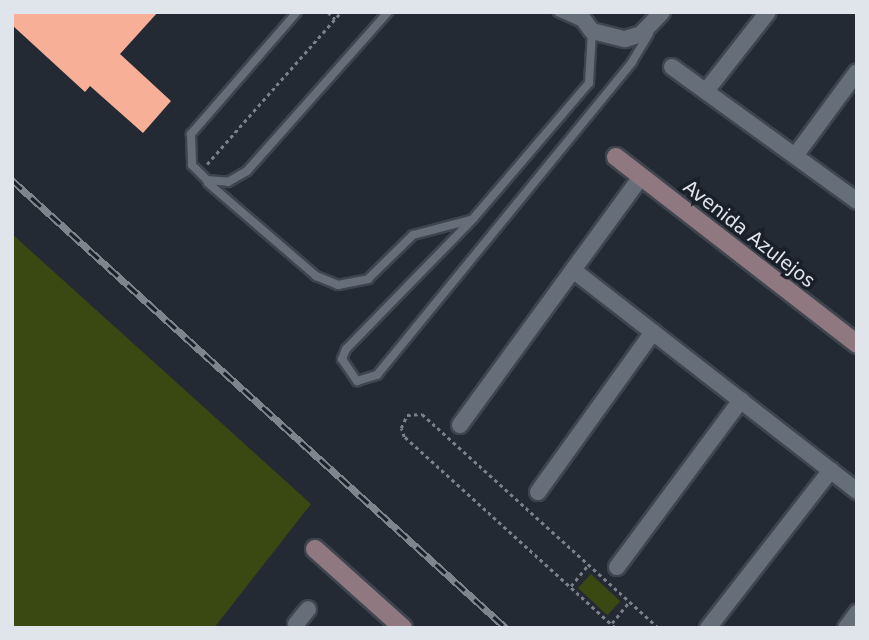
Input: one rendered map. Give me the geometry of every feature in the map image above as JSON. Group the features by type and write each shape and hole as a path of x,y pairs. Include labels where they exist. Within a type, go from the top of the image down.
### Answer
{"main road":[{"name":"Avenida Azulejos","path":"616,157 857,344"},
{"path":"315,549 403,628"}],"street":[{"path":"706,91 768,12"},
{"path":"585,22 625,39 659,18"},
{"path":"672,67 857,201"},
{"path":"795,156 857,72"},
{"path":"460,425 641,177"},
{"path":"573,270 857,491"},
{"path":"538,492 653,332"},
{"path":"617,567 741,400"},
{"path":"708,628 831,470"},
{"path":"296,626 308,609"},
{"path":"846,628 857,613"}],"lane":[{"path":"297,12 196,125 188,155 198,174 316,276 338,285 368,279 413,235 473,219"},
{"path":"198,174 217,183 238,179 388,12"},
{"path":"558,12 585,22 589,83 473,219 346,349 342,359 357,381 377,375 632,62 659,18"}],"path":[{"path":"328,12 335,19"},
{"path":"198,174 341,12"},
{"path":"615,628 404,437 404,418 422,414 659,628"},
{"path":"570,587 589,565"},
{"path":"611,624 630,601"}],"green space":[{"path":"12,234 311,504 214,628 12,628"},
{"path":"591,574 620,601 607,615 578,588"}],"building":[{"path":"12,12 158,12 120,54 171,101 143,133 90,86 85,92 12,25"}],"railway":[{"path":"12,180 506,628"}]}
